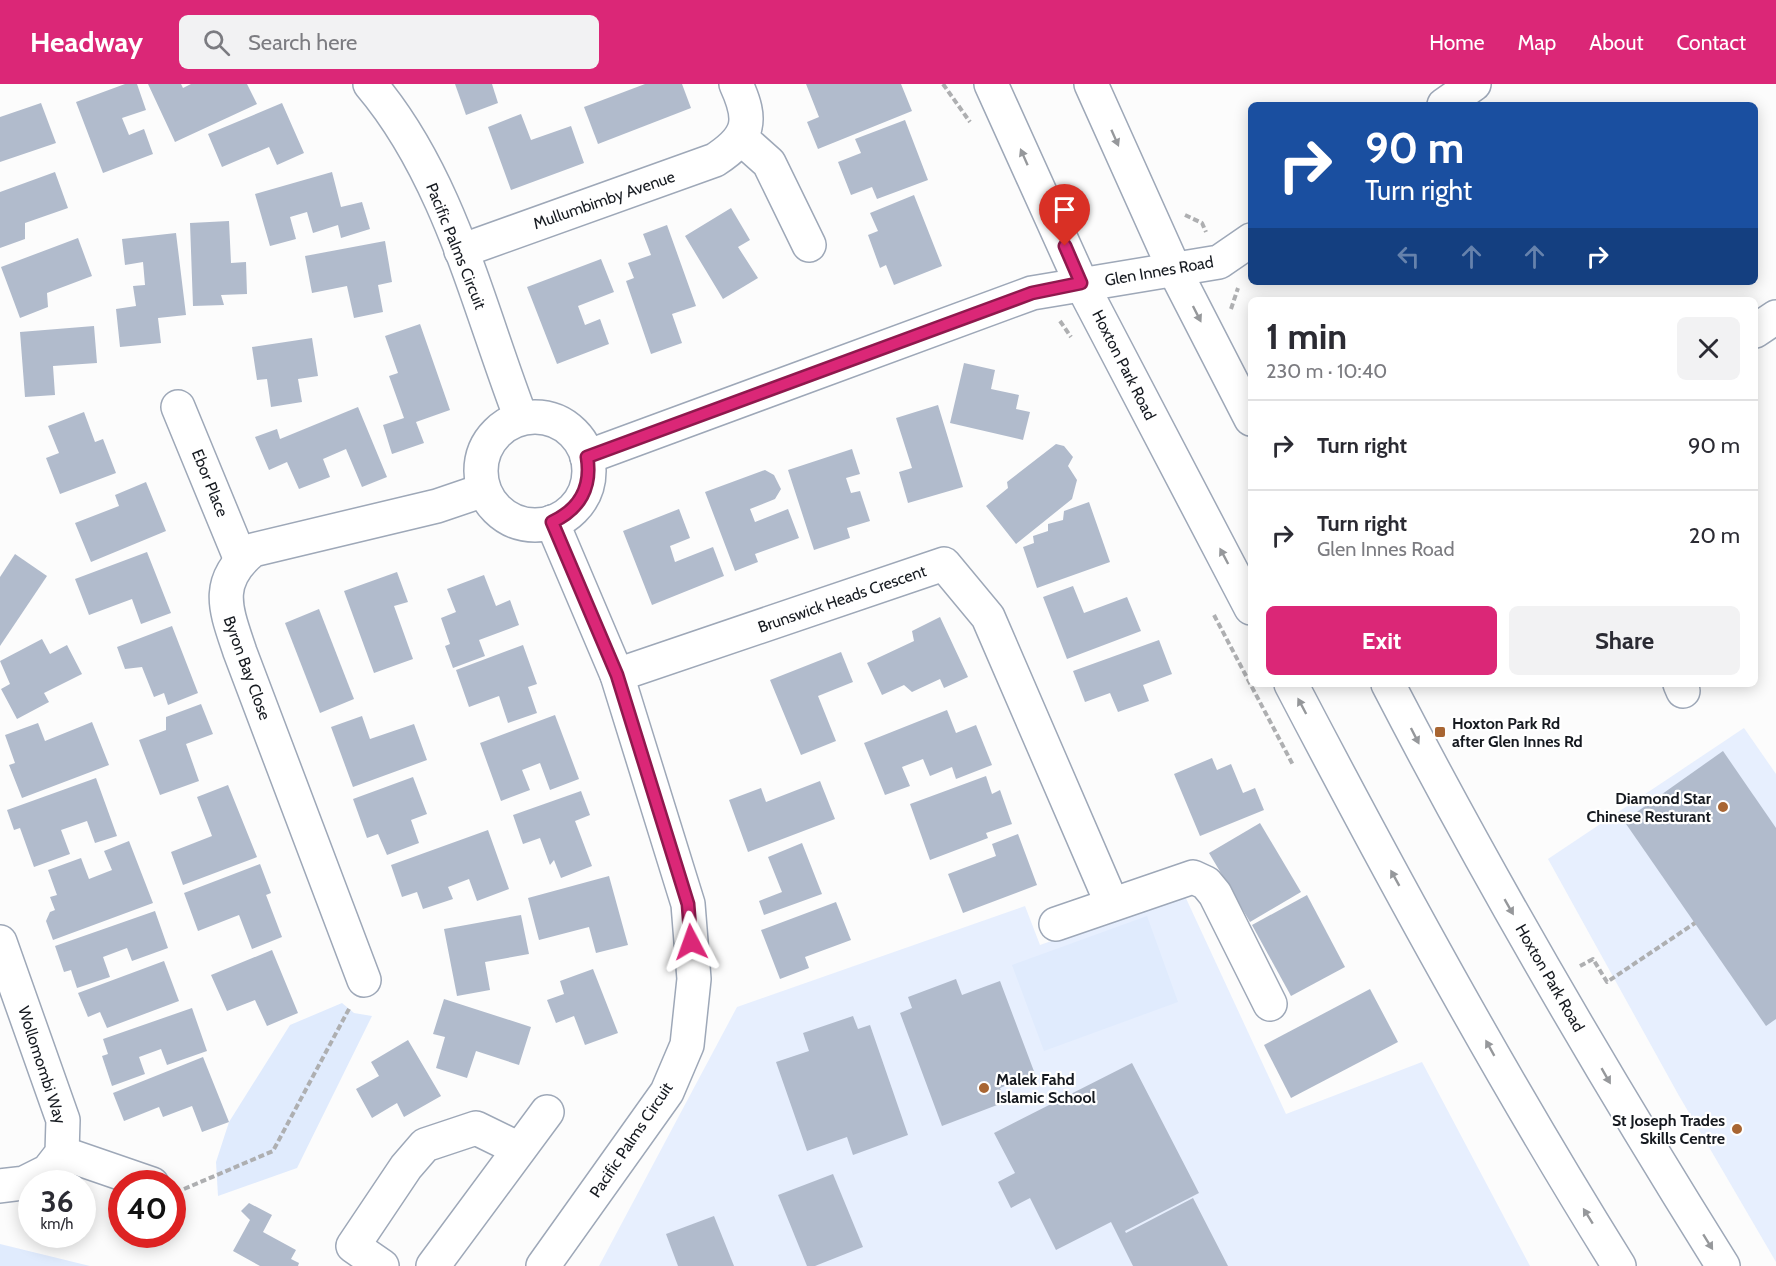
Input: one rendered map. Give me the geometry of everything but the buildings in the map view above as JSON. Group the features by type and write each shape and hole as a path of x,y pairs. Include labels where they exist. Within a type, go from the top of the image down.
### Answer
{"street":[{"name":"Pacific Palms Circuit","path":"369,84 413,147 433,185 461,251 521,418"},
{"path":"736,84 747,116 746,128 741,138 761,153 774,170 809,245"},
{"name":"Hoxton Park Road","path":"991,84 1081,283 1248,602"},
{"path":"1091,84 1175,271 1248,413"},
{"path":"1448,102 1474,84"},
{"name":"Mullumbimby Avenue","path":"461,251 692,170 731,149 741,138"},
{"name":"Glen Innes Road","path":"587,457 1032,293 1081,283 1175,271 1220,262 1248,242"},
{"path":"1758,329 1776,317"},
{"name":"Ebor Place","path":"178,406 241,560"},
{"path":"546,417 561,423 573,432 587,457 588,482 582,497 564,516 552,522 528,525 515,521 500,513 490,503 483,490 482,457 488,443 495,432 521,418 546,417"},
{"path":"241,560 254,550 274,544 437,506 483,490"},
{"name":"Pacific Palms Circuit","path":"543,1266 667,1092 687,1045 694,979 688,904 617,675 552,522"},
{"name":"Byron Bay Close","path":"241,560 229,580 225,607 364,980"},
{"name":"Brunswick Heads Crescent","path":"617,675 944,564 988,617 1112,904"},
{"path":"1293,687 1358,812 1554,1162 1618,1266"},
{"name":"Hoxton Park Road","path":"1390,687 1436,776 1576,1025 1724,1266"},
{"path":"1056,924 1193,877 1201,880 1215,894 1270,1004"},
{"name":"Wollomombi Way","path":"0,942 63,1120 62,1153"},
{"path":"432,1266 547,1112"},
{"path":"382,1266 353,1246 406,1167 425,1145 476,1128 519,1149"},
{"path":"0,1186 24,1183 48,1171 62,1153 112,1170"}],"path":[{"path":"1572,971 1593,959 1607,982 1695,923"},
{"path":"186,1182 273,1151 364,980"}],"shaded area":[{"path":"1744,728 1776,774 1776,1262 1678,1094 1548,859"},
{"name":"Malek Fahd Islamic School","path":"1184,894 1286,1114 1422,1062 1530,1266 599,1266 737,1007 1025,906 1040,945"},
{"path":"1147,916 1178,1002 1044,1051 1012,965"},
{"path":"342,1003 354,1013 372,1016 297,1168 218,1196 216,1162 229,1122 290,1025"},
{"path":"0,1244 90,1266 0,1266"}],"place":[{"name":"Hoxton Park Rd after Glen Innes Rd","path":"1440,732"},
{"name":"Diamond Star Chinese Resturant","path":"1723,807"},
{"name":"Malek Fahd Islamic School","path":"984,1088"},
{"name":"St Joseph Trades Skills Centre","path":"1737,1129"}],"route":[{"path":"691,942 688,904 617,675 552,522 575,508 582,497 588,482 587,457 1032,293 1081,283 1065,246"}]}
